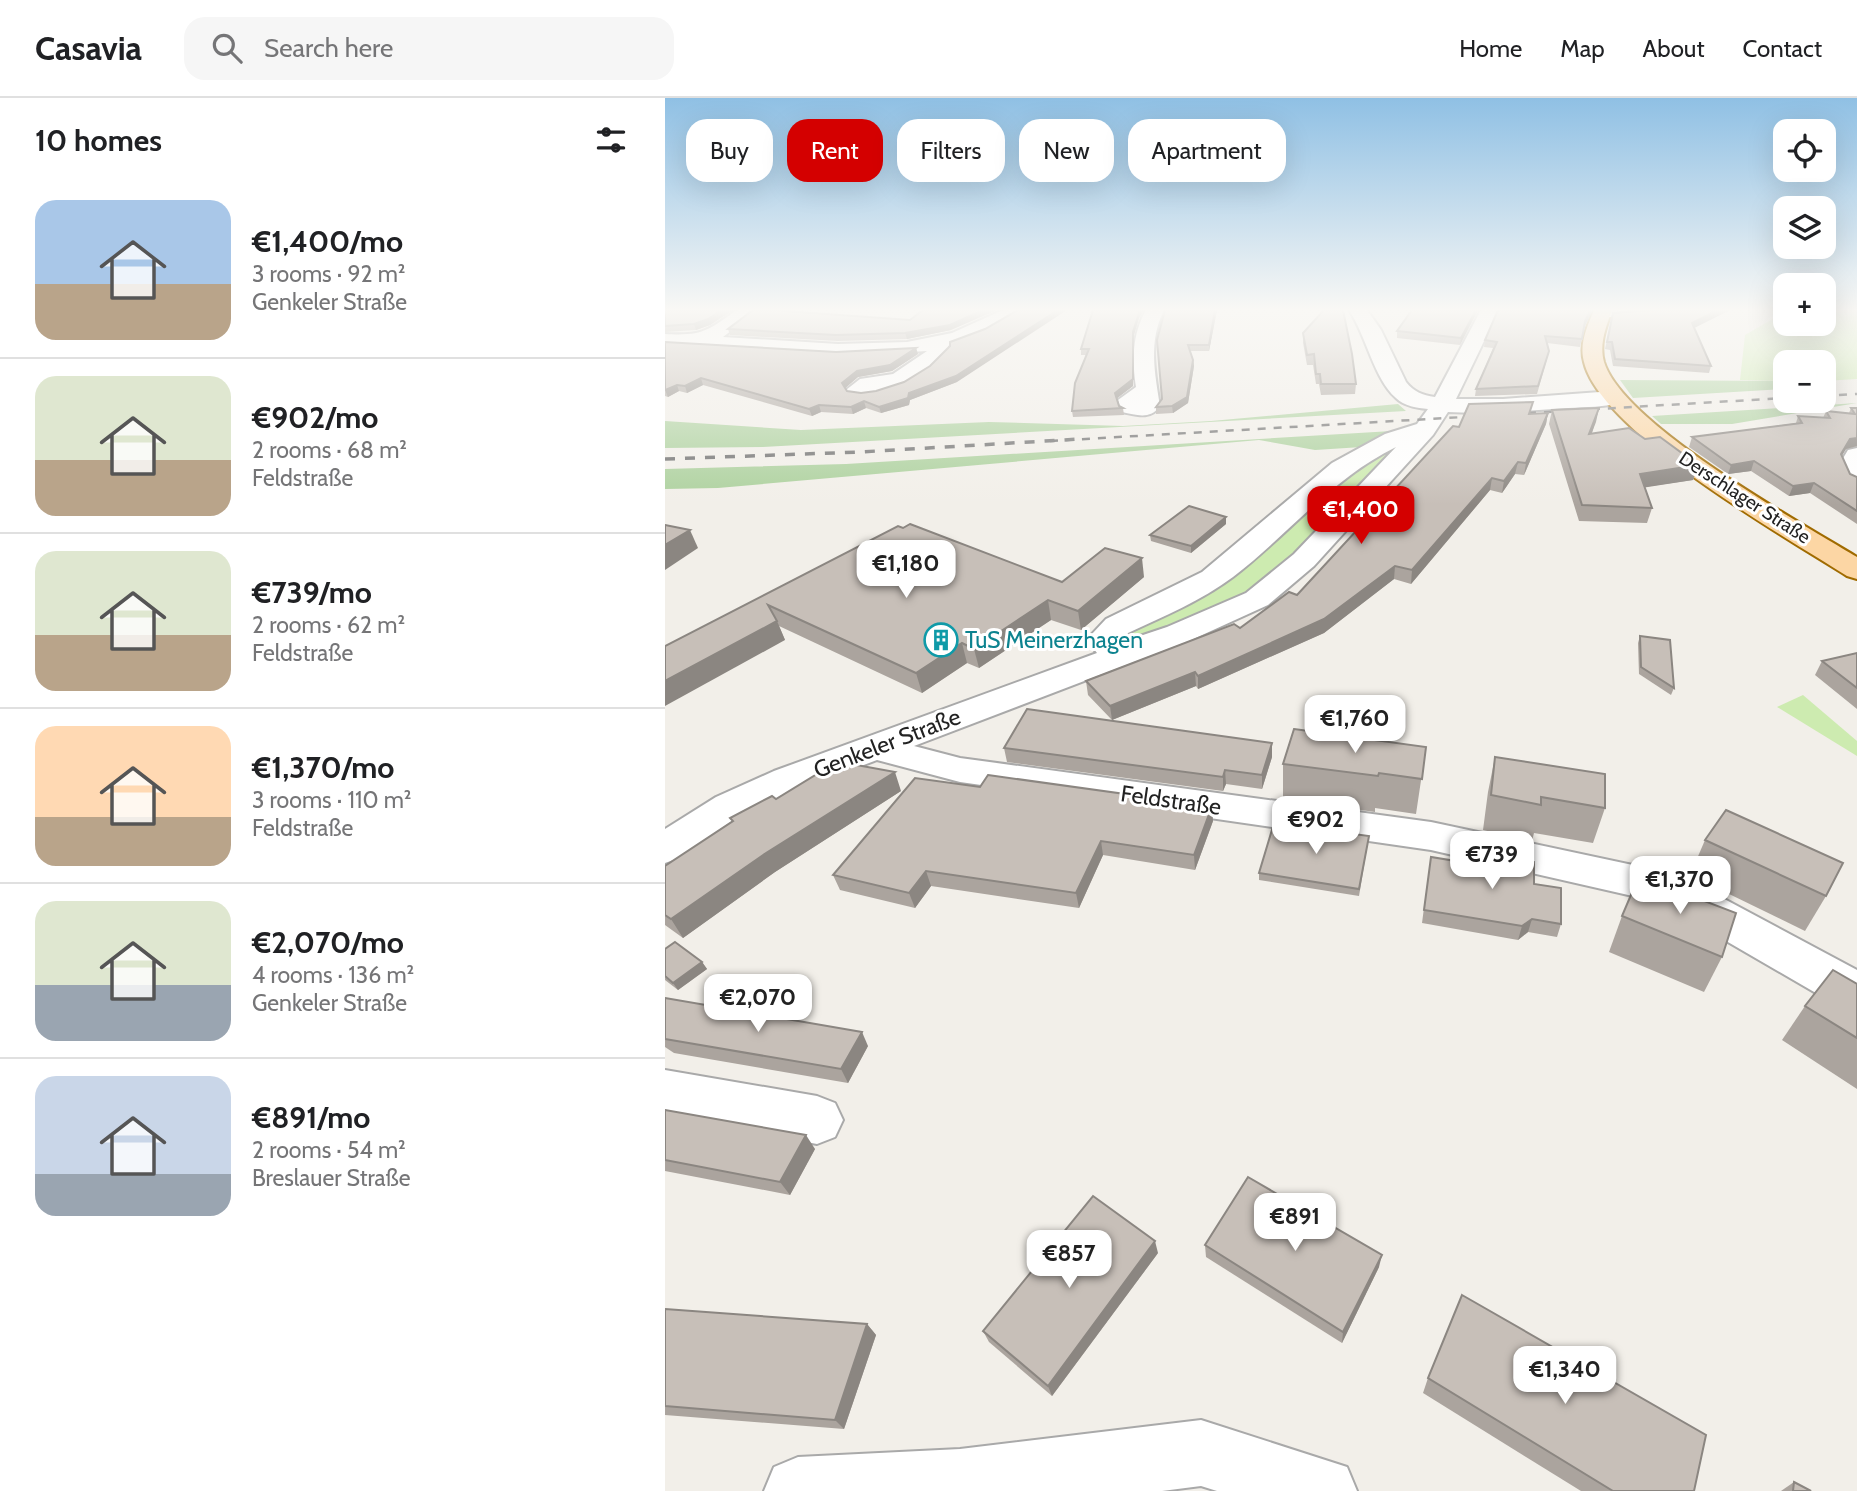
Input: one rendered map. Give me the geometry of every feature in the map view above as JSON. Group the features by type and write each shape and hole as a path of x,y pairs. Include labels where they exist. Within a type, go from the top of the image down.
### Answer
{"main road":[{"name":"Derschlager Straße","path":"1600,375 1614,398 1671,449 1857,570"}],"street":[{"path":"896,380 904,375"},
{"path":"1145,375 1147,390"},
{"path":"1391,375 1405,394 1433,418"},
{"name":"Genkeler Straße","path":"665,848 730,807 787,780 1225,615 1257,599 1304,559 1433,418 1456,375"},
{"path":"1118,656 1106,644 1107,635 1117,626 1217,574 1355,457 1433,418 1614,398"},
{"path":"1857,455 1851,465 1857,478"},
{"name":"Feldstraße","path":"874,747 969,772 1431,836 1670,889 1857,993"},
{"path":"665,1093 817,1120"},
{"path":"798,1491 960,1483 1201,1453 1323,1491"}],"green space":[{"path":"1741,375 1773,375 1773,381 1740,380"},
{"path":"1836,375 1857,375 1857,379 1836,380"},
{"path":"1620,380 1773,381 1773,390 1633,398"},
{"path":"1398,404 1406,411 763,447 665,448 665,421 801,430 989,422 1123,426"},
{"path":"1773,408 1773,413 1797,413 1732,424 1661,424 1652,416"},
{"path":"1392,431 1362,447 1315,450 1259,440 718,488 665,489 665,469 846,464"},
{"path":"1403,442 1272,576 1248,594 1145,638 1123,632 1195,594 1346,468"},
{"path":"1803,695 1857,741 1857,756 1777,707"}],"building":[{"path":"665,375 852,375 842,383 847,391 861,393 904,382 915,375 958,375 909,393 908,398 879,407 864,401 851,407 819,405 809,409 701,378 685,386 677,385 665,390"},
{"path":"1078,375 1133,375 1133,379 1115,393 1119,406 1123,408 1072,411"},
{"path":"1160,375 1191,375 1187,397 1172,406 1156,407 1162,399"},
{"path":"1320,375 1355,375 1356,384 1321,384"},
{"path":"1482,375 1541,375 1538,386 1476,389"},
{"path":"1533,402 1529,414 1548,413 1526,463 1518,462 1504,481 1492,478 1412,570 1395,566 1324,619 1198,676 1195,672 1110,706 1086,681 1234,624 1240,628 1289,592 1297,595 1453,426 1459,427 1469,404"},
{"path":"1599,408 1589,434 1629,428 1645,439 1660,437 1698,465 1640,474 1652,508 1582,505 1552,410"},
{"path":"1851,408 1857,408 1857,438 1850,439 1841,454 1850,474 1857,477 1857,511 1814,483 1793,486 1754,461 1731,465 1692,437 1802,423 1798,416 1830,418 1827,413 1855,414"},
{"path":"1189,506 1226,517 1191,546 1150,535"},
{"path":"910,524 1062,582 1105,548 1142,558 1078,611 1048,600 974,649 962,643 916,673 768,605 777,621 665,681 665,646 898,526 903,528"},
{"path":"665,525 690,530 665,545"},
{"path":"1640,636 1670,640 1674,688 1641,667"},
{"path":"1857,653 1857,688 1822,661"},
{"path":"1027,709 1272,743 1262,775 1225,770 1223,777 1004,748"},
{"path":"1294,729 1426,747 1422,779 1283,764"},
{"path":"1495,757 1605,774 1605,808 1541,797 1541,805 1491,795"},
{"path":"851,764 895,772 766,853 671,919 665,915 665,866 733,821 730,818 772,796 776,799 822,771"},
{"path":"988,775 1212,806 1194,855 1101,841 1076,893 926,871 909,893 833,875 915,778 980,787"},
{"path":"1726,810 1843,863 1826,896 1705,840"},
{"path":"1274,823 1369,836 1359,889 1259,873"},
{"path":"1481,850 1534,862 1534,884 1561,888 1561,924 1532,919 1522,926 1424,910 1431,857 1480,865"},
{"path":"1639,876 1736,913 1722,957 1622,916"},
{"path":"675,942 702,962 673,983 665,976 665,949"},
{"path":"1833,970 1857,984 1857,1038 1805,1006"},
{"path":"665,998 862,1032 841,1069 665,1039"},
{"path":"665,1110 806,1135 780,1182 665,1160"},
{"path":"1248,1177 1382,1255 1343,1332 1205,1245"},
{"path":"1093,1196 1155,1241 1048,1386 983,1331"},
{"path":"1462,1295 1706,1435 1694,1491 1613,1491 1428,1378"},
{"path":"665,1309 867,1324 835,1420 665,1406"},
{"path":"1794,1482 1811,1491 1793,1491"}],"railway":[{"path":"1836,395 1857,394"},
{"path":"1512,414 1773,399"},
{"path":"1050,441 1481,416"},
{"path":"665,459 860,452 1080,439"}],"place":[{"name":"TuS Meinerzhagen","path":"941,640"}]}
